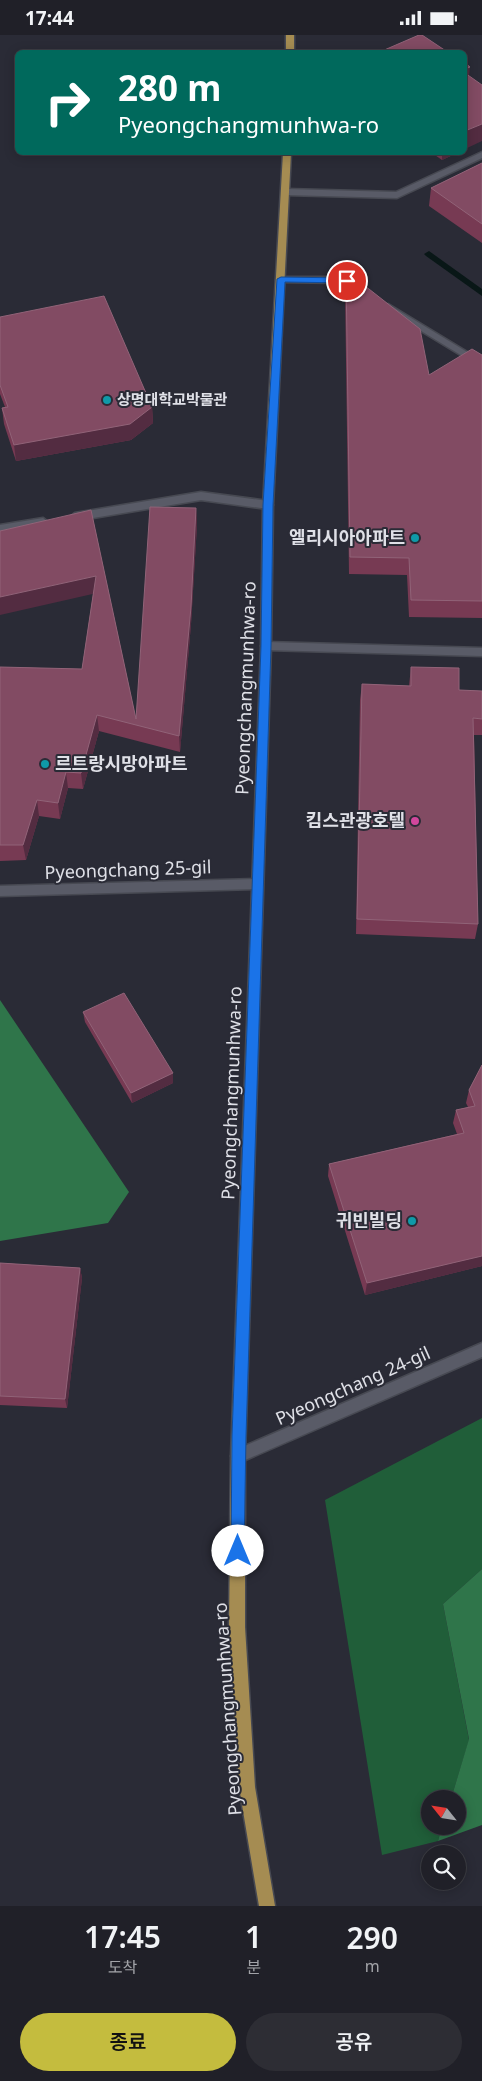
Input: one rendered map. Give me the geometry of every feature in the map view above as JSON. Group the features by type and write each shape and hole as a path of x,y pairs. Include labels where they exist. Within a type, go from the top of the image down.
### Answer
{"main road":[{"path":"290,35 290,50"},
{"name":"Pyeongchangmunhwa-ro","path":"268,1906 247,1787 237,1627 238,1456 256,884 266,646 268,505 287,155"}],"street":[{"path":"286,192 397,195 470,166 482,155"},
{"path":"281,279 347,281 364,291"},
{"path":"380,302 482,365"},
{"path":"0,529 201,496 268,505"},
{"path":"266,646 482,652"},
{"name":"Pyeongchang 25-gil","path":"0,891 256,884"},
{"name":"Pyeongchang 24-gil","path":"238,1456 482,1350"}],"green space":[{"path":"0,1000 129,1192 108,1223 0,1241"},
{"path":"482,1418 482,1569 443,1604 469,1740 454,1790 421,1790 421,1835 440,1835 438,1841 382,1855 325,1500"},
{"path":"482,1569 482,1825 466,1831 466,1790 454,1790 469,1739 443,1604"},
{"path":"440,1835 454,1835 438,1841"}],"building":[{"path":"422,35 444,50 384,50"},
{"path":"467,74 482,85 482,124 467,130"},
{"path":"482,163 482,224 431,188"},
{"path":"346,271 420,329 429,375 472,349 482,355 482,601 411,600 409,558 350,557"},
{"path":"104,296 152,407 130,424 14,445 2,408 8,407 0,385 0,317"},
{"path":"150,507 196,508 191,607 179,736 97,715 81,773 66,772 58,803 37,800 23,845 0,845 0,667 82,669 96,576 0,597 0,531 91,510 136,719"},
{"name":"킴스관광호텔","path":"411,667 459,668 459,690 482,691 482,719 473,718 478,924 357,919 362,684 411,686"},
{"path":"124,993 173,1073 131,1093 83,1012"},
{"name":"귀빈빌딩","path":"482,1065 482,1256 367,1283 329,1164 464,1133 456,1110 475,1106 469,1090"},
{"path":"0,1263 80,1268 65,1399 0,1396"}],"waterway":[{"path":"429,254 482,293"}],"place":[{"name":"상명대학교박물관","path":"107,400"},
{"name":"엘리시아아파트","path":"415,538"},
{"name":"르트랑시망아파트","path":"45,764"},
{"name":"킴스관광호텔","path":"415,821"},
{"name":"귀빈빌딩","path":"412,1221"}],"route":[{"path":"238,1551 239,1436 256,884 266,646 268,505 281,279 347,281"}]}
